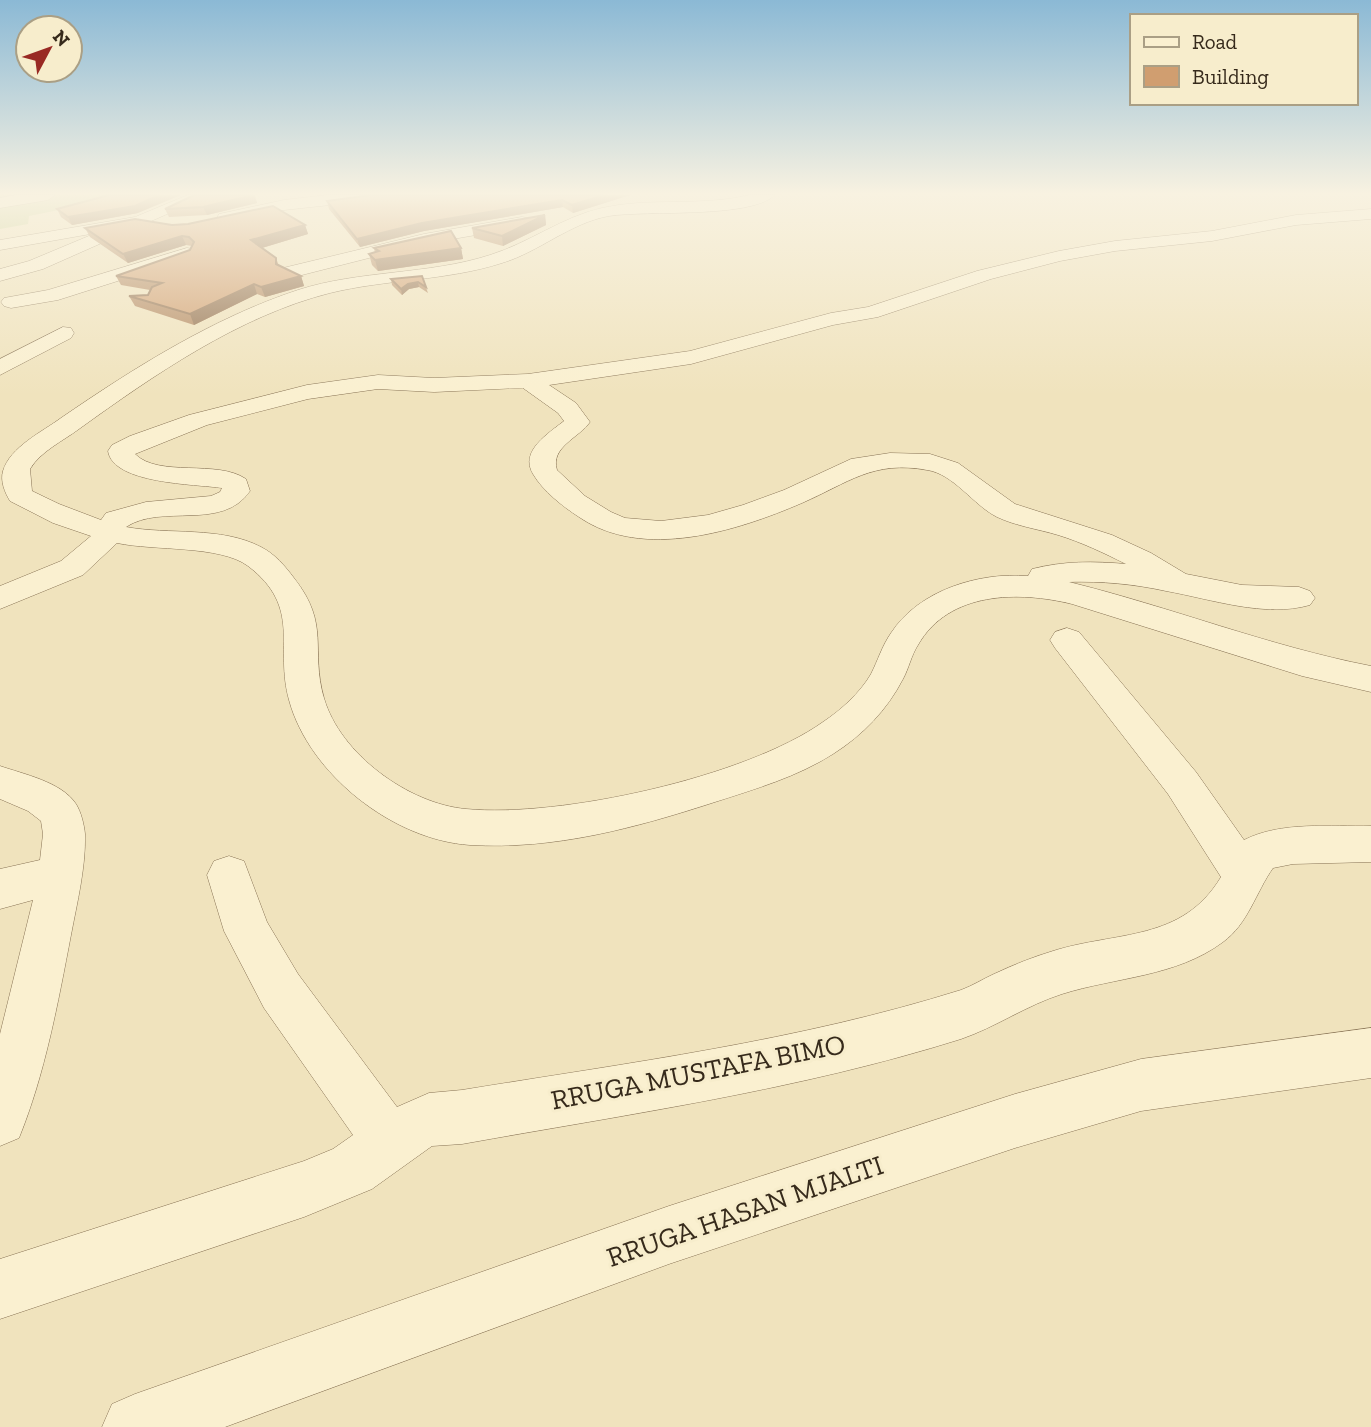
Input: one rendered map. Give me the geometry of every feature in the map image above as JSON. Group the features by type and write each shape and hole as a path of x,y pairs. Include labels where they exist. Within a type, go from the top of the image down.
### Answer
{"street":[{"path":"38,262 9,273 13,280 6,306 85,286 160,262"},
{"path":"290,272 328,262"},
{"path":"486,262 346,284 305,295 229,328 134,380 27,456 18,469 15,480 20,495 68,520 143,539 235,548 256,555 297,607 301,667 307,702 324,735 344,764 380,794 414,811 461,826 530,827 568,823 618,813 751,775 804,754 833,736 877,694 904,640 929,612 973,591 1075,571 1175,581 1237,595 1299,598"},
{"path":"0,598 72,568 104,540 116,519 129,514 216,504 230,498 236,491 236,485 229,480 148,470 126,463 121,451 159,433 256,404 349,384 528,381 699,356 831,319 871,313 984,275 1038,262"},
{"path":"85,286 121,293"},
{"path":"0,368 63,333"},
{"path":"134,380 125,379 120,371 150,345"},
{"path":"528,381 567,408 578,422 556,437 546,449 543,463 547,477 589,512 617,526 668,529 708,523 783,500 852,468 877,462 934,462 956,473 979,494 1005,510 1101,541 1175,581"},
{"path":"998,586 1030,586 1069,593 1153,614 1293,663 1371,679"},
{"path":"1067,640 1181,783 1244,875"},
{"path":"0,782 51,805 61,814 65,824 60,874 39,977 0,1119"},
{"name":"RRUGA MUSTAFA BIMO","path":"0,1289 304,1189 352,1169 405,1131 429,1120 462,1117 771,1063 964,1013 1020,986 1069,970 1187,941 1212,924 1234,897 1244,875 1260,852 1293,846 1371,844"},
{"path":"0,889 60,874"},
{"path":"229,875 247,931 281,991 391,1143"},
{"name":"RRUGA HASAN MJALTI","path":"135,1427 669,1235 1015,1121 1141,1084 1371,1053"}],"building":[{"path":"157,262 276,262 301,276 261,287 254,284 190,314 129,296 148,295 152,287 162,283 116,276"},
{"path":"422,276 426,287 418,282 401,289 391,279"}]}
